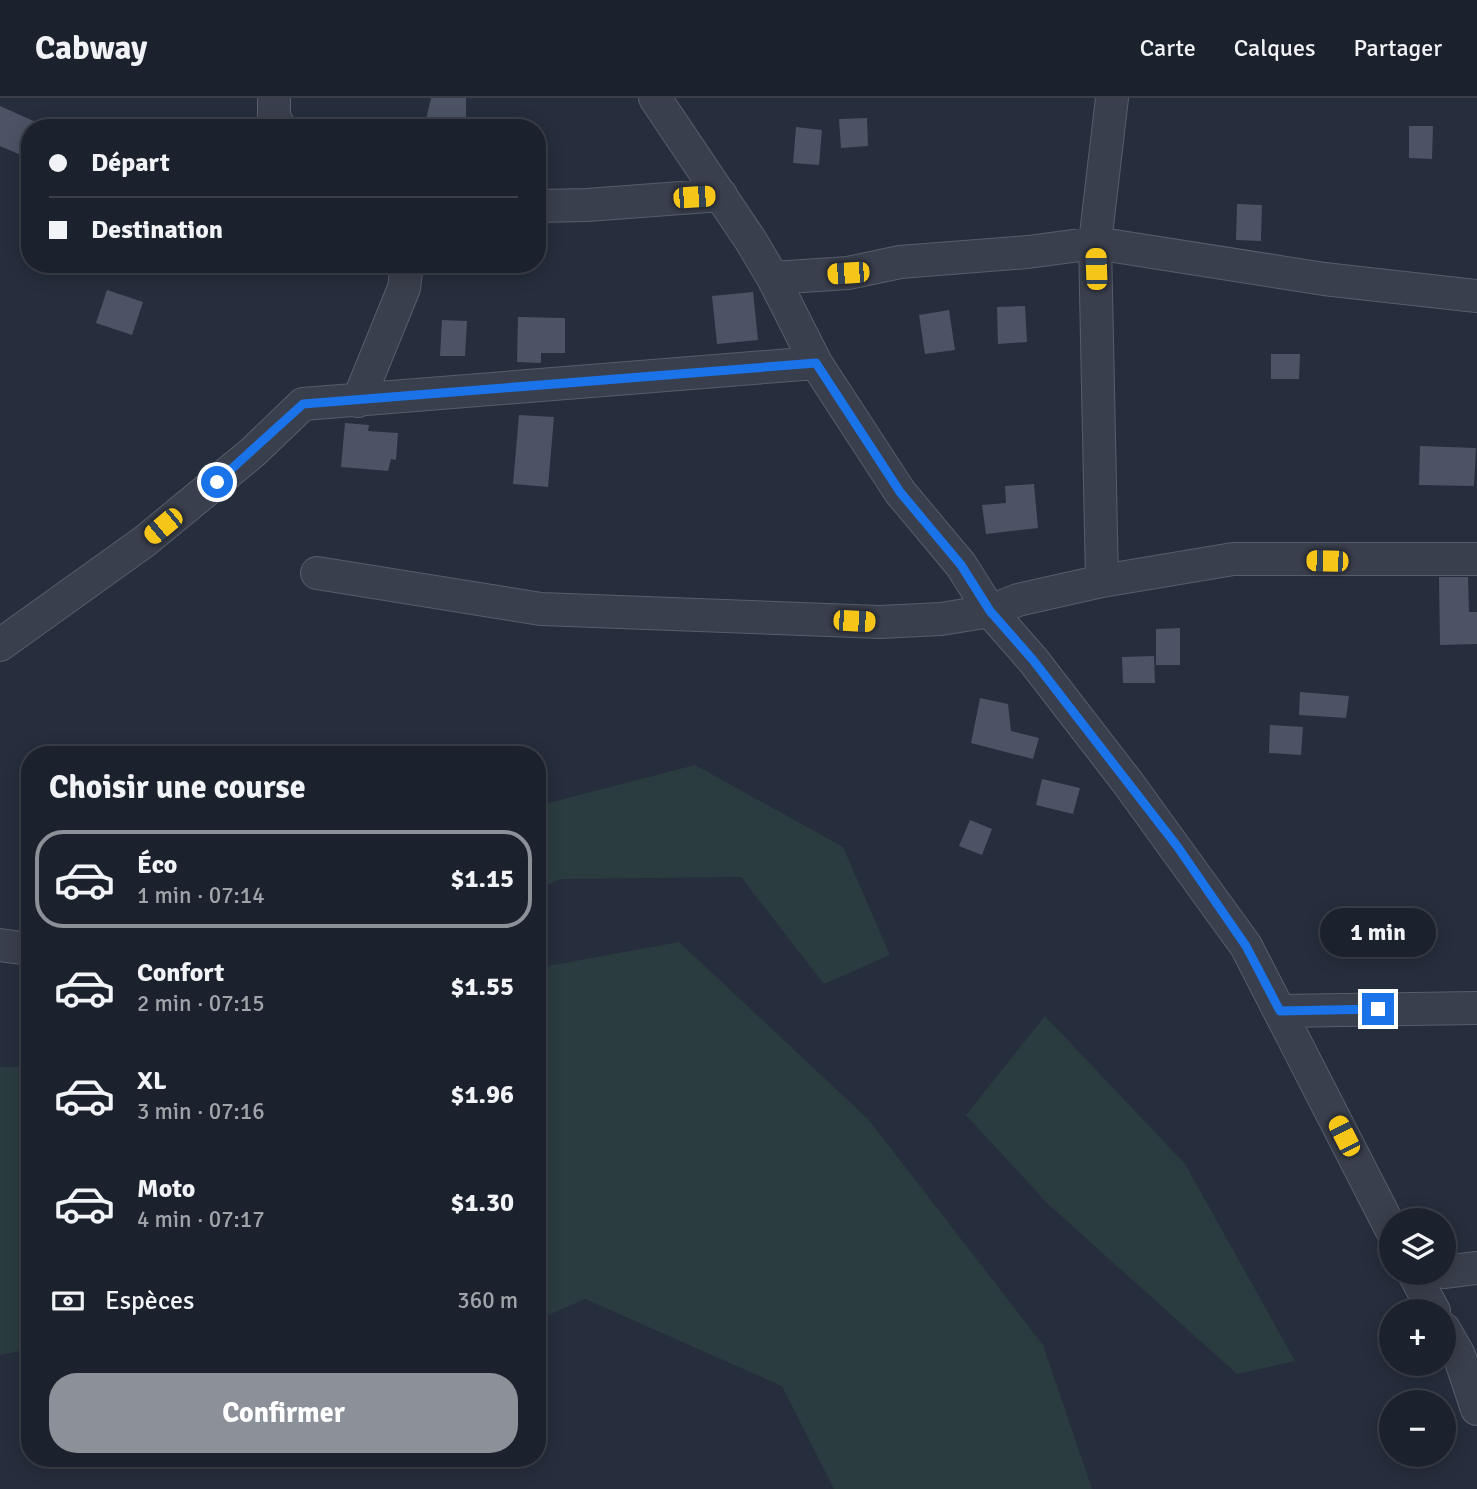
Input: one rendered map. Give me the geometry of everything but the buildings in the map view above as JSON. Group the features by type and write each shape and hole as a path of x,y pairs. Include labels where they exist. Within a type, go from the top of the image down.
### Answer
{"street":[{"path":"274,98 276,119"},
{"path":"654,98 721,195 773,278 816,363 900,492 961,565 990,611 1033,660 1177,846 1246,946 1380,1208"},
{"path":"1102,581 1095,243 1112,98"},
{"path":"546,206 721,195"},
{"path":"773,278 848,273 900,262 1095,243 1324,279 1477,296"},
{"path":"358,401 404,288 406,273"},
{"path":"0,645 145,541 253,452 303,404 816,363"},
{"path":"317,573 541,609 880,622 941,619 990,611 1018,600 1102,581 1233,559 1477,559"},
{"path":"0,945 21,948"},
{"path":"1280,1011 1477,1008"},
{"path":"1456,1270 1477,1268"},
{"path":"1456,1350 1477,1409"}],"shaded area":[{"path":"695,765 843,847 890,955 824,984 741,877 561,879 546,885 546,804"},
{"path":"679,942 868,1119 1043,1345 1092,1489 834,1489 782,1386 585,1299 546,1316 546,966"},
{"path":"1045,1016 1185,1164 1295,1361 1237,1374 1048,1204 966,1115"},
{"path":"0,1067 21,1067 21,1351 0,1355"}],"route":[{"path":"217,482 303,404 816,363 900,492 961,565 990,611 1033,660 1177,846 1246,946 1280,1011 1378,1009"}]}
